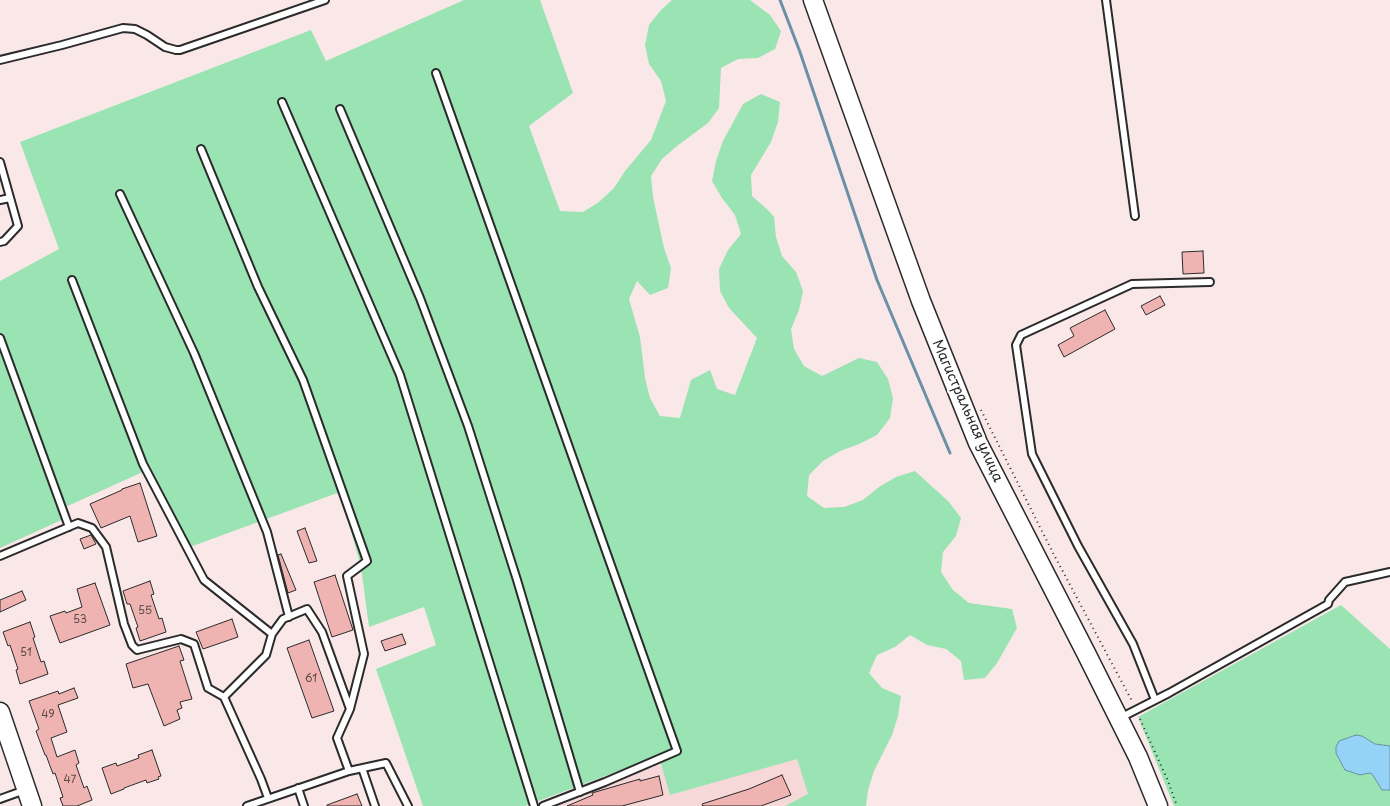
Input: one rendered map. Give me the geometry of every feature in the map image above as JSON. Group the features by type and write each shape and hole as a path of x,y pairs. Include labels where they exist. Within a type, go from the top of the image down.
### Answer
{"main road":[{"name":"Магистральная улица","path":"812,0 921,301 975,436 1138,757 1158,806"},
{"path":"2,724 32,806"}],"lane":[{"path":"0,60 123,28 135,29 165,47 180,50 324,0"},
{"path":"1106,0 1136,216"},
{"path":"436,73 678,751 543,806"},
{"path":"282,102 400,375 534,806"},
{"path":"340,109 420,298 468,426 517,580 580,792"},
{"path":"201,149 258,287 303,380 367,561 347,576 364,654 350,709 337,738 349,770"},
{"path":"0,162 18,226 4,241 0,242"},
{"path":"120,194 194,353 267,532 289,617"},
{"path":"0,200 10,198"},
{"path":"72,280 143,464 204,580 272,634"},
{"path":"1155,700 1133,644 1078,546 1032,454 1016,345 1021,335 1132,284 1210,282"},
{"path":"0,338 69,527"},
{"path":"0,556 78,523 92,528 106,547 124,624 132,645 136,650 181,639 194,644 208,688 224,698 268,798"},
{"path":"1119,719 1328,604 1328,600 1345,582 1390,572"},
{"path":"224,698 266,655 272,634 283,619 308,609 322,632 350,709"},
{"path":"247,806 349,770 386,763 408,806"},
{"path":"362,768 375,806"},
{"path":"298,788 304,806"},
{"path":"0,799 26,789"}],"path":[{"path":"981,409 1053,553 1136,710 1178,806"}],"shaded area":[{"path":"797,758 808,794 785,806 557,806 661,764 671,795"}],"green space":[{"path":"464,0 540,0 573,93 529,126 560,211 583,212 599,202 614,188 625,171 651,140 666,101 661,81 649,64 645,45 649,25 672,0 750,0 770,15 781,31 775,49 758,58 738,59 721,68 719,108 708,123 662,159 651,176 653,197 664,248 671,268 668,288 650,295 637,281 629,299 640,337 645,378 650,398 660,416 680,418 691,380 710,370 717,389 735,395 757,338 729,308 720,291 719,269 728,250 741,234 735,215 712,181 723,141 743,104 761,94 780,102 778,122 771,142 751,175 752,196 774,217 776,237 782,256 796,272 803,291 799,310 791,329 794,349 804,366 822,376 859,358 877,362 888,379 893,398 890,418 877,435 840,451 823,461 809,475 807,496 824,508 844,507 863,500 879,487 896,477 915,471 949,502 961,518 956,536 943,552 941,572 953,590 969,603 1012,609 1017,628 997,663 985,678 964,680 961,661 946,649 927,645 910,635 895,647 877,655 869,673 882,688 901,696 898,716 892,735 874,771 868,790 866,806 785,806 808,794 797,759 670,795 661,764 656,757 525,806 423,806 376,669 436,645 424,607 369,627 361,567 340,492 190,547 145,471 61,509 66,518 0,548 0,281 59,249 20,142 311,30 326,61"},
{"path":"1341,605 1390,649 1390,806 1174,806 1138,717"}],"water":[{"path":"1356,735 1362,736 1375,744 1390,746 1390,790 1382,790 1372,774 1360,775 1345,770 1336,753 1336,747 1339,741"}],"building":[{"path":"1203,251 1204,273 1183,274 1182,252"},
{"path":"1160,296 1165,305 1146,315 1141,306"},
{"path":"1105,310 1115,329 1064,357 1058,345 1074,336 1070,328"},
{"path":"140,483 157,536 138,542 130,516 101,528 90,504"},
{"path":"305,528 317,561 309,563 297,531"},
{"path":"91,535 96,544 84,549 80,539"},
{"path":"281,554 296,590 288,593 278,555"},
{"path":"335,575 353,630 332,637 314,582"},
{"path":"150,581 154,594 151,595 159,619 162,618 166,632 140,641 136,628 138,627 123,591"},
{"path":"95,583 110,625 60,643 50,616 82,607 77,589"},
{"path":"22,591 26,600 0,612 0,600"},
{"path":"232,619 238,637 203,649 196,632"},
{"path":"30,622 41,662 44,661 48,674 20,684 16,670 18,669 10,645 8,646 3,632"},
{"path":"402,634 406,644 385,651 381,641"},
{"path":"309,640 334,711 312,718 287,648"},
{"path":"179,646 184,660 180,661 192,699 180,702 182,708 177,710 180,719 164,726 148,684 133,688 126,664"},
{"path":"74,688 78,698 58,705 67,732 51,738 57,757 75,750 79,763 76,765 84,788 87,786 92,800 77,806 63,806 60,798 63,797 55,773 53,774 36,731 39,729 29,701 58,691 59,694"},
{"path":"152,750 161,776 158,777 159,779 147,783 146,780 111,794 102,768 116,763 117,766 139,758 138,755"},
{"path":"782,775 791,795 761,806 703,806 702,804 749,789"},
{"path":"659,776 663,795 622,806 567,806 593,795 592,793 640,779 640,781"},
{"path":"357,794 362,806 327,806 327,805"}],"waterway":[{"path":"780,0 800,52 877,280 950,453"}]}
